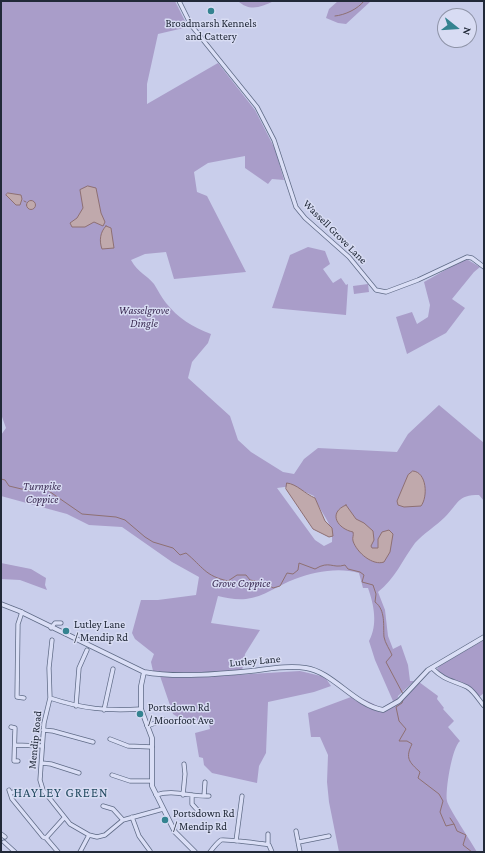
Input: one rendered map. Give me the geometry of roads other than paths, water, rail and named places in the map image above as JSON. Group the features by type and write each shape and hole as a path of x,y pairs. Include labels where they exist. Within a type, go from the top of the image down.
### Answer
{"street":[{"name":"Wassell Grove Lane","path":"179,1 191,25 256,107 274,140 296,207 305,218 349,257 376,290 383,292 389,291 418,280 467,257 472,258 484,267"},
{"name":"Lutley Lane","path":"1,604 22,612 144,672 164,674 235,673 286,667 307,668 323,675 364,703 382,710 399,702 432,668"},
{"path":"17,697 18,624 22,612"},
{"path":"52,628 54,623 60,622"},
{"path":"484,637 432,668 439,675 468,688 484,706"},
{"name":"Mendip Road","path":"52,640 49,668 50,698 43,730 41,786 64,818 72,826 89,835"},
{"path":"76,706 79,668 87,650"},
{"path":"104,710 112,669"},
{"path":"144,672 141,686 141,709 152,738 151,781 156,795 175,832 192,851"},
{"path":"106,674 111,675"},
{"path":"11,696 24,698"},
{"path":"50,698 76,706 104,710 141,709"},
{"path":"147,726 161,720"},
{"path":"11,727 15,728 14,760 18,761"},
{"path":"43,730 53,731 91,741 90,735"},
{"path":"110,739 128,746 152,747"},
{"path":"114,747 116,742"},
{"path":"15,744 42,746"},
{"path":"42,763 51,764 77,772 77,766"},
{"path":"183,795 185,774 184,764"},
{"path":"112,774 130,781 151,781"},
{"path":"204,796 205,782"},
{"path":"16,791 9,792 12,799 29,821 57,851 60,847"},
{"path":"156,795 167,791 183,795 209,796"},
{"path":"192,795 192,804 201,814"},
{"path":"236,841 242,796"},
{"path":"103,806 113,809 123,820"},
{"path":"80,852 89,835 97,837 102,836 123,820 163,809"},
{"path":"132,817 139,836 148,849"},
{"path":"46,838 64,818"},
{"path":"296,831 300,852"},
{"path":"268,834 268,844 272,852"},
{"path":"298,842 329,836"},
{"path":"324,837 325,843"},
{"path":"210,852 221,840 268,844"},
{"path":"4,842 15,852"}],"waterway":[{"path":"335,16 351,11 364,1"},
{"path":"1,479 5,480 9,486 30,491 43,487 82,514 116,517 125,520 153,542 173,548 180,555 186,553 209,574 220,579 228,581 237,575 246,575 250,580 266,583 273,588 280,586 287,573 293,574 298,570 299,563 315,569 324,565 345,565 348,569 360,572 364,575 362,582 373,585 376,594 375,602 379,605 383,618 384,637 392,655 386,662 403,694"},
{"path":"403,700 402,703 396,707 399,721 406,729 399,741 407,741 412,744 409,753 409,760 420,772 418,778 439,794 443,801 440,812 446,826 454,824 457,831 466,835 463,845 472,852"},
{"path":"450,818 454,824"}],"place":[{"name":"Broadmarsh Kennels and Cattery","path":"211,11"},
{"name":"Lutley Lane / Mendip Rd","path":"66,631"},
{"name":"Portsdown Rd / Moorfoot Ave","path":"140,714"},
{"name":"Portsdown Rd / Mendip Rd","path":"165,820"}],"district":[{"name":"HAYLEY GREEN","path":"61,793"}],"park label":[{"name":"Wasselgrove Dingle","path":"144,317"},
{"name":"Turnpike Coppice","path":"42,493"},
{"name":"Grove Coppice","path":"241,584"}]}
